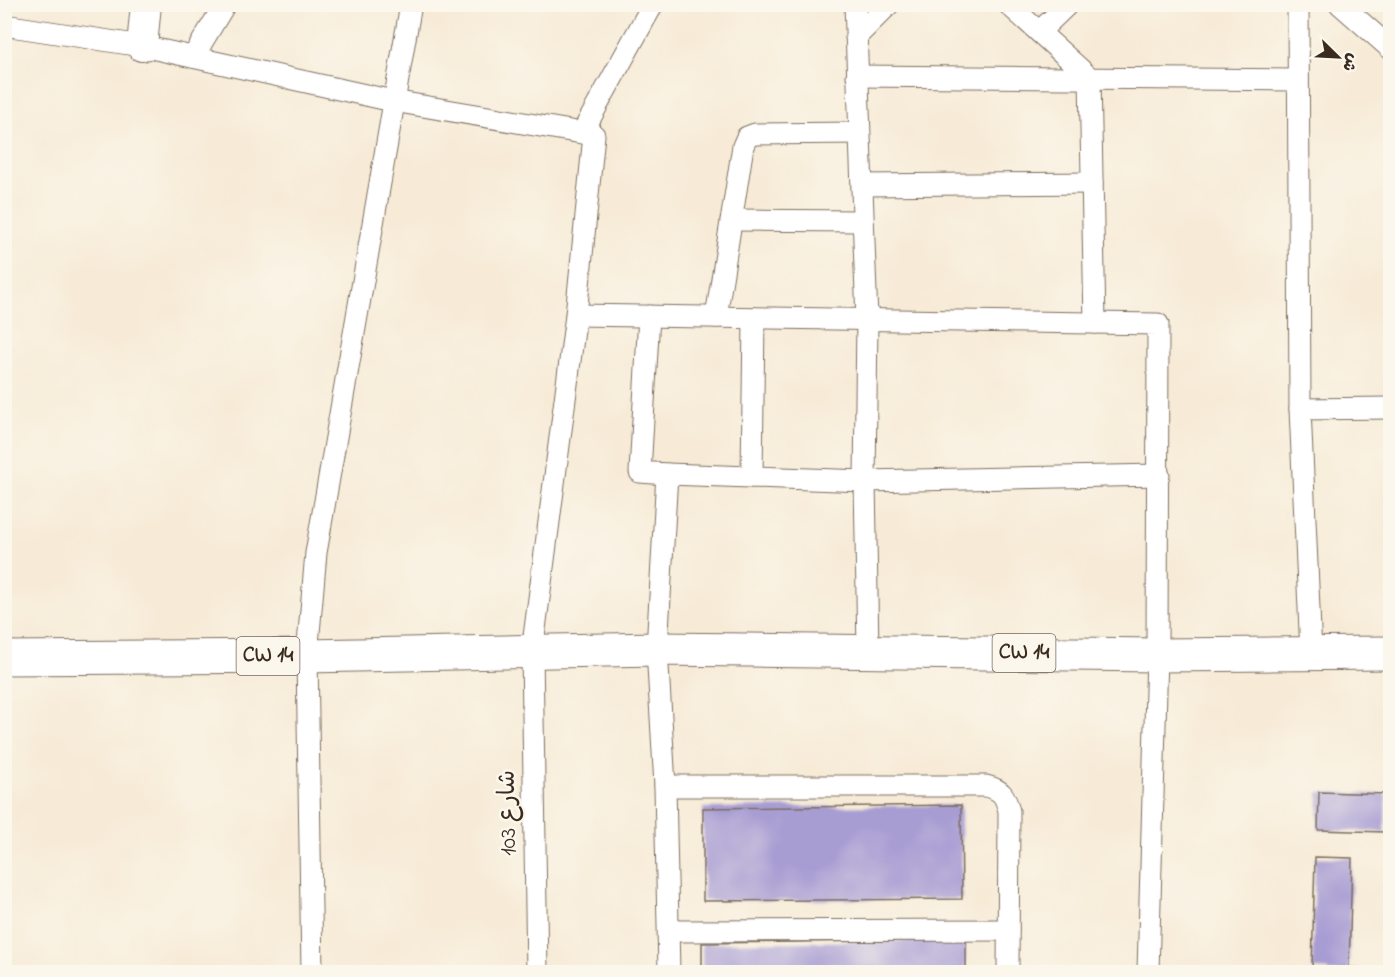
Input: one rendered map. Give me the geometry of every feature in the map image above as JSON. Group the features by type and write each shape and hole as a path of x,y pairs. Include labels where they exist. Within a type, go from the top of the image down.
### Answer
{"main road":[{"name":"CW 14","path":"4,658 306,656 657,649 1157,655 1390,653"}],"street":[{"path":"142,46 146,4"},
{"path":"194,57 225,4"},
{"path":"312,972 306,656 316,553 411,4"},
{"path":"4,25 142,46 393,100 582,133 652,4"},
{"path":"855,4 867,320 865,481 868,651"},
{"path":"856,37 889,4"},
{"path":"1008,4 1090,78 1095,323"},
{"path":"1039,32 1068,4"},
{"path":"1298,4 1300,409 1311,653"},
{"path":"1340,4 1390,48"},
{"path":"857,76 1298,80"},
{"name":"شارع 103","path":"537,972 532,652 576,315 594,135 582,133"},
{"path":"716,316 743,146 747,137 755,134 860,133"},
{"path":"862,185 1092,183"},
{"path":"731,220 863,221"},
{"path":"576,315 1158,324 1157,655 1148,972"},
{"path":"650,316 640,472 865,481 1159,475"},
{"path":"752,477 754,318"},
{"path":"1300,409 1390,408"},
{"path":"667,474 657,649 665,786 669,972"},
{"path":"665,786 986,786 999,789 1006,797 1009,811 1008,972"},
{"path":"669,931 1008,930"}],"building":[{"path":"1319,792 1386,794 1385,832 1318,830"},
{"path":"961,805 962,899 703,901 703,808"},
{"path":"1315,857 1352,858 1349,969 1381,970 1381,972 1328,972 1328,970 1312,969"},
{"path":"966,940 966,972 702,972 702,943"}]}
